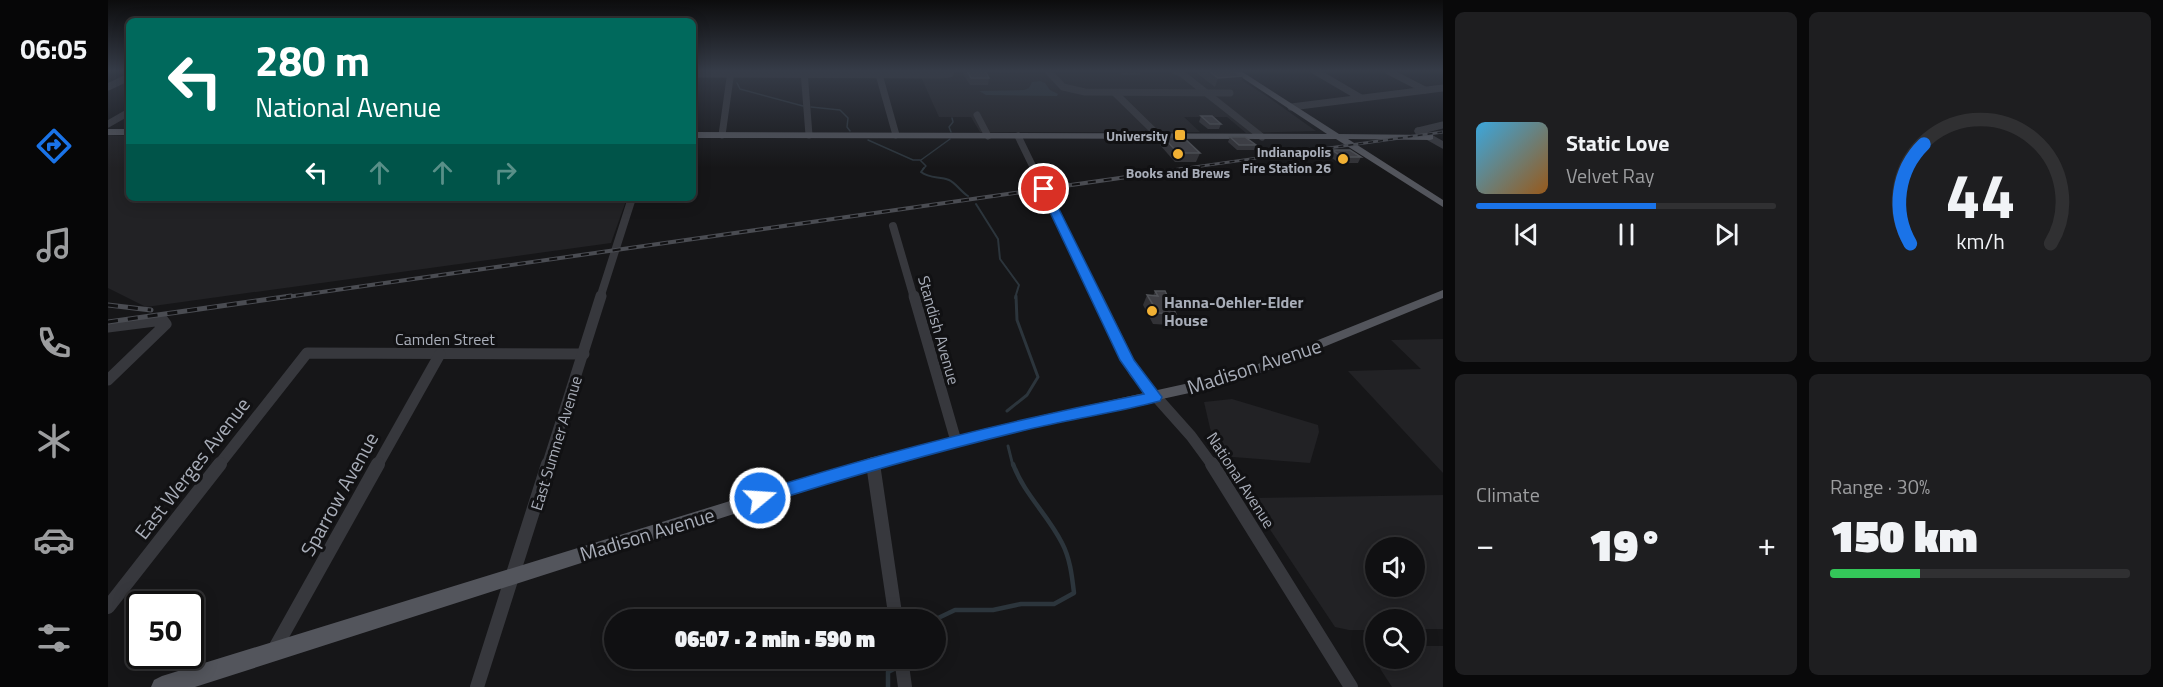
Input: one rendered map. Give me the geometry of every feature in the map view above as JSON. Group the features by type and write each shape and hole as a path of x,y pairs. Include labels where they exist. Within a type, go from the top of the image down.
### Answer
{"main road":[{"path":"1286,103 1443,204"},
{"path":"108,132 126,132"},
{"path":"696,135 1443,137"},
{"path":"1336,137 1335,141 1443,212"},
{"name":"Madison Avenue","path":"162,687 873,463 1074,413 1154,397 1269,365 1443,294"}],"street":[{"path":"722,135 727,103"},
{"path":"807,103 809,135"},
{"path":"887,103 896,135"},
{"path":"1125,103 1159,136"},
{"path":"1220,103 1262,137"},
{"path":"1292,107 1322,103"},
{"path":"108,124 126,114"},
{"path":"977,115 988,136"},
{"path":"1443,125 1418,129 1443,145"},
{"name":"National Avenue","path":"1018,136 1134,372 1209,459 1351,687"},
{"name":"East Sumner Avenue","path":"477,687 631,201"},
{"name":"Standish Avenue","path":"893,226 956,441"},
{"path":"108,327 152,320 165,322 162,330 108,380"},
{"name":"Camden Street","path":"307,353 584,354"},
{"name":"East Werges Avenue","path":"108,607 307,353"},
{"name":"Sparrow Avenue","path":"272,653 440,354"},
{"path":"873,463 894,609"},
{"path":"903,669 905,687"}],"shaded area":[{"path":"933,103 1277,103 1316,131 1246,133 1227,117 1184,117 1200,132 980,132 971,117 939,117"},
{"path":"108,135 126,136 126,201 626,201 611,243 146,307 108,288"},
{"path":"1443,339 1443,473 1348,371 1421,369 1391,340"},
{"path":"1232,399 1318,425 1319,432 1310,463 1220,456 1204,402"},
{"path":"1443,495 1443,629 1425,629 1425,609 1365,609 1365,630 1335,627 1249,498"},
{"path":"1425,646 1443,646 1443,687 1392,687 1381,670 1425,669"}],"building":[{"path":"1201,116 1212,116 1221,124 1210,124"},
{"path":"1163,137 1183,137 1200,153 1178,153"},
{"path":"1230,137 1245,137 1256,145 1239,145"},
{"path":"1332,150 1350,150 1361,157 1342,157"},
{"path":"1155,291 1165,291 1176,314 1158,313 1147,295 1158,296"}],"waterway":[{"path":"792,103 803,106"},
{"path":"811,107 840,110 848,118 847,127 850,131"},
{"path":"951,132 949,127 953,122 952,118"},
{"path":"921,160 950,139"},
{"path":"868,140 913,160 920,160 926,166 924,168"},
{"path":"924,168 921,172 924,174 949,180 968,196"},
{"path":"976,204 998,239 1000,259 1019,285 1015,298"},
{"path":"1007,411 1027,395 1038,377 1017,320 1016,296"},
{"path":"1008,446 1013,466"},
{"path":"946,614 955,610 993,610 1021,604 1054,604 1074,593 1065,549 1023,485 1013,464"},
{"path":"888,687 888,672 894,669"}],"railway":[{"path":"1180,169 1443,132"},
{"path":"280,298 1190,168"},
{"path":"108,322 291,296"},
{"path":"108,305 151,310"}],"place":[{"name":"University","path":"1180,135"},
{"name":"Books and Brews","path":"1178,154"},
{"name":"Indianapolis Fire Station 26","path":"1343,159"},
{"name":"Hanna-Oehler-Elder House","path":"1152,311"}],"route":[{"path":"760,498 873,463 956,441 1154,397 1145,388 1127,360 1044,189"}]}
